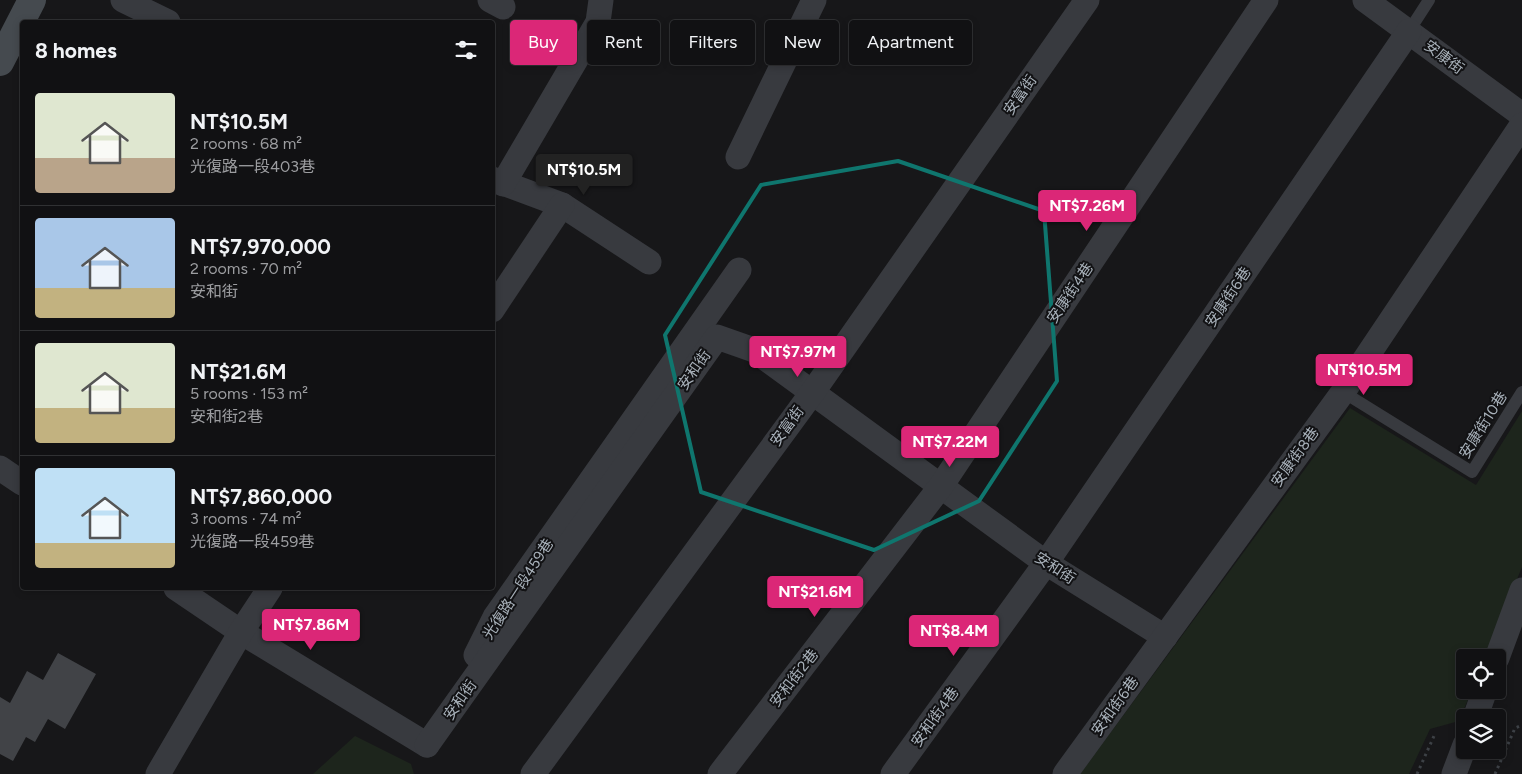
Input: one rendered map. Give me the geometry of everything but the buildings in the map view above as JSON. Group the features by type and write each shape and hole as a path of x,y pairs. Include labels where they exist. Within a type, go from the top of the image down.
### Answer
{"main road":[{"path":"22,20 32,0"},
{"path":"0,62 20,23"}],"street":[{"path":"123,0 164,20"},
{"path":"601,0 598,22 498,182 562,205 649,262"},
{"path":"738,157 814,0"},
{"name":"安富街","path":"533,774 812,393 1087,0"},
{"name":"安康街4巷","path":"941,486 1266,0"},
{"name":"安康街","path":"1365,0 1522,115"},
{"name":"安康街6巷","path":"1046,564 1409,31"},
{"name":"安康街8巷","path":"1165,637 1343,392 1522,125"},
{"path":"495,306 562,205"},
{"name":"光復路一段459巷","path":"427,745 495,618 739,270"},
{"name":"安和街","path":"427,745 717,337 754,350 1046,564 1165,637"},
{"path":"0,468 20,482"},
{"name":"安和街2巷","path":"720,774 941,486"},
{"name":"安和街4巷","path":"893,774 1046,564"},
{"path":"179,590 241,632 427,745"},
{"path":"158,774 241,632 269,590"},
{"path":"1500,649 1522,590"},
{"name":"安和街6巷","path":"1065,774 1165,637"},
{"path":"1454,774 1460,759"}],"lane":[{"path":"1409,31 1430,0"},
{"name":"安康街10巷","path":"1343,392 1472,472 1522,392"}],"path":[{"path":"1494,774 1515,728 1522,725"},
{"path":"1417,774 1434,736"}],"highlighted area":[{"path":"898,161 1044,211 1057,381 979,501 874,550 701,492 665,335 761,185"}],"shaded area":[{"path":"1350,408 1476,485 1522,411 1522,567 1488,649 1456,649 1456,699 1468,699 1464,709 1456,709 1456,722 1430,729 1409,774 1080,774"},
{"path":"355,736 411,764 414,774 313,774"}]}
